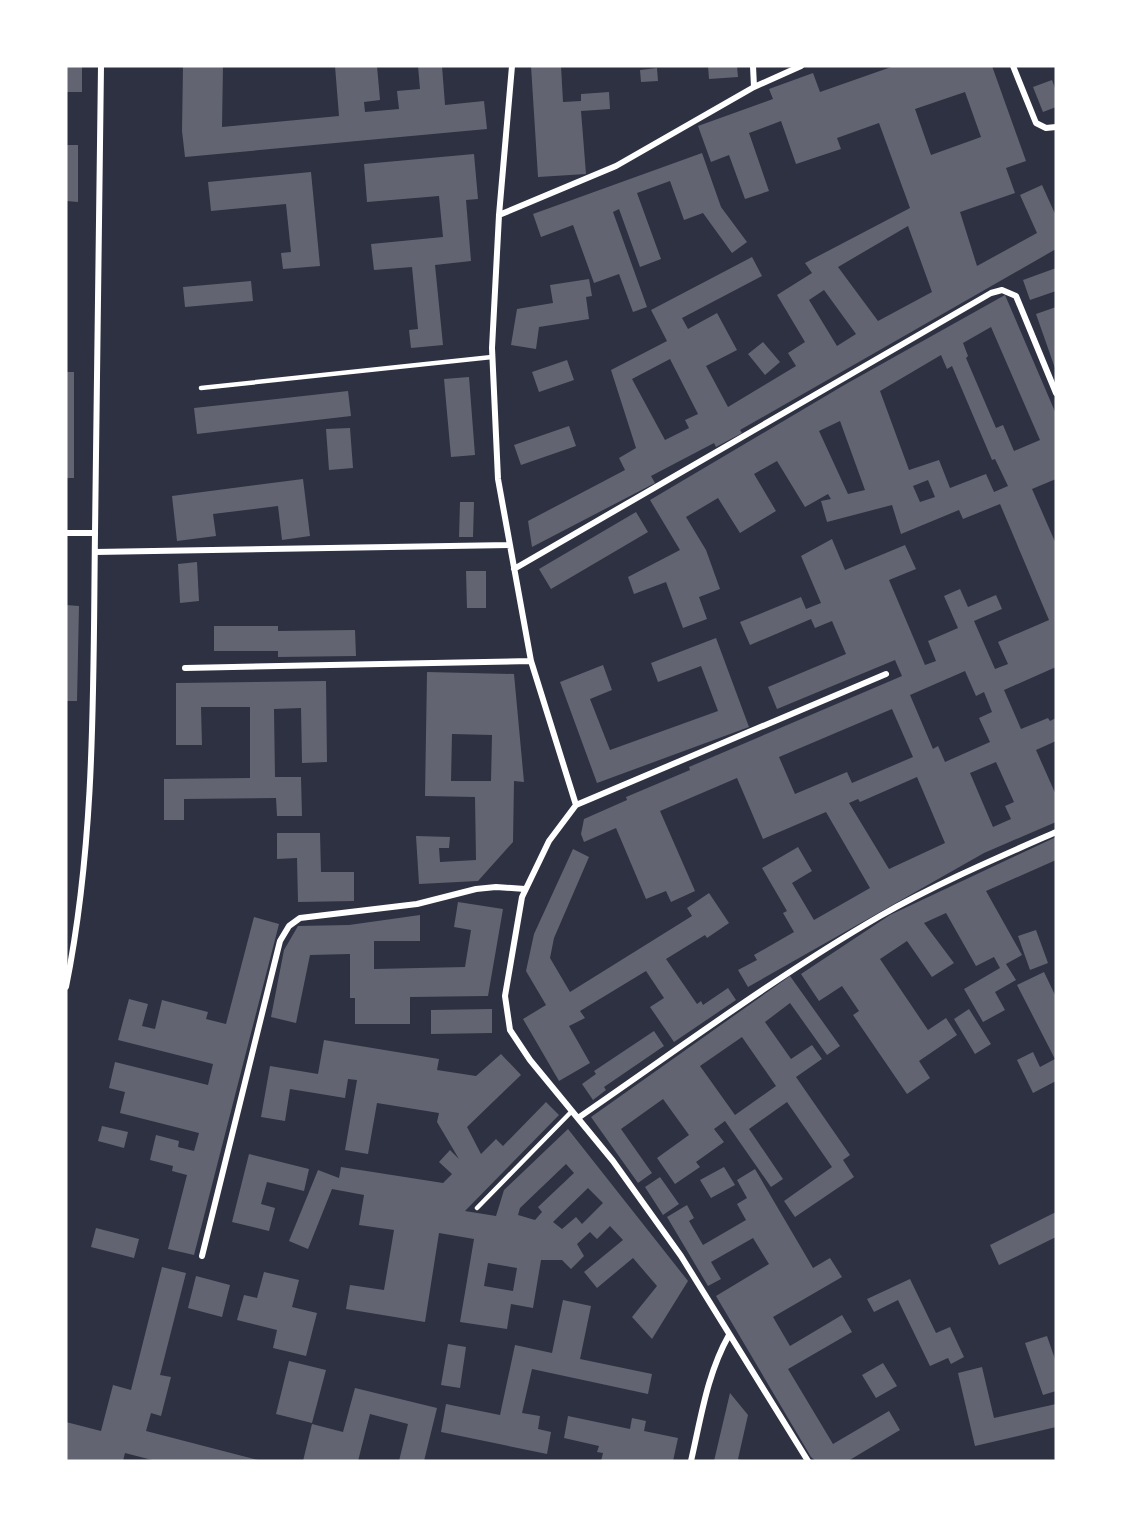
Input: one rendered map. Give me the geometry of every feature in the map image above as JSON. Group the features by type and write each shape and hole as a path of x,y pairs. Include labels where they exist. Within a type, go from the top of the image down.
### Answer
{"street":[{"path":"66,987 83,873 88,815 95,552 101,66"},
{"path":"512,66 499,215 492,357 498,479 531,662 576,805"},
{"path":"753,66 754,87"},
{"path":"499,215 616,166 754,87 801,66"},
{"path":"1013,66 1036,123 1046,128 1056,127"},
{"path":"514,569 991,293 1002,290 1016,296 1056,393"},
{"path":"66,533 95,533"},
{"path":"95,552 510,545"},
{"path":"186,668 531,662"},
{"path":"808,1461 681,1256 613,1161 530,1060 510,1030 504,996 525,889 549,841 576,805 886,674"},
{"path":"578,1118 792,972 880,916 955,877 1056,832"},
{"path":"202,1256 280,940 289,926 308,917 417,904 476,889 496,887 525,889"},
{"path":"691,1461 710,1379 717,1356 729,1335"}],"lane":[{"path":"201,388 492,357"},
{"path":"477,1208 572,1111"}],"building":[{"path":"66,66 82,66 82,92 66,92"},
{"path":"183,66 223,66 222,127 339,116 335,66 377,66 380,100 364,102 365,112 399,109 397,91 420,89 418,66 442,66 445,105 484,101 487,129 185,157 182,131"},
{"path":"531,66 561,66 563,102 581,101 581,94 609,92 610,109 581,111 586,174 538,177"},
{"path":"708,66 737,66 738,77 709,79"},
{"path":"894,66 992,66 1026,161 1006,168 1015,193 960,212 977,266 1037,233 1020,195 1042,185 1056,216 1056,249 740,430 742,433 716,447 714,443 651,476 655,483 532,547 528,521 625,470 619,458 636,448 611,370 667,341 651,310 752,257 762,276 682,318 688,329 717,313 737,350 706,366 728,407 796,366 788,353 805,342 777,295 812,273 805,263 910,208 879,123 837,138 841,149 796,164 781,121 749,133 769,191 745,199 729,155 711,162 698,126 773,99 769,89 813,73 820,92","holes":["965,92 981,137 931,155 915,109","908,226 932,292 878,321 838,267","824,290 856,334 837,346 809,300","670,359 698,414 685,420 689,428 665,440 632,379"]},
{"path":"657,68 658,81 641,82 640,70"},
{"path":"1052,80 1056,91 1056,107 1043,112 1033,87"},
{"path":"66,145 78,145 78,202 66,201"},
{"path":"702,153 721,207 747,242 732,253 703,213 684,220 670,181 637,193 661,259 640,267 619,209 613,212 647,307 633,312 619,274 594,283 573,225 541,237 533,214"},
{"path":"474,154 478,199 466,200 471,261 435,265 443,345 411,348 409,330 418,329 412,267 374,270 371,244 443,237 439,196 367,202 364,164"},
{"path":"311,172 320,266 283,269 281,253 291,252 286,204 211,211 208,182"},
{"path":"1056,268 1056,291 1030,300 1023,280"},
{"path":"589,279 592,296 586,297 589,319 539,327 536,349 511,345 517,309 553,303 550,285"},
{"path":"251,281 253,301 185,307 183,287"},
{"path":"1005,295 1056,414 1056,479 1032,489 1056,544 1056,667 1004,690 1021,729 1048,718 1050,721 1056,718 1056,741 1036,750 1056,795 1056,822 984,853 748,987 738,970 757,960 754,955 794,932 783,913 787,911 762,868 798,847 812,871 792,883 814,920 870,888 826,812 763,839 737,778 660,811 695,891 671,902 666,891 646,899 616,828 584,842 581,834 584,819 627,800 626,797 690,770 689,767 902,676 895,660 777,709 768,687 846,654 832,621 815,628 811,619 750,645 740,622 801,597 806,609 821,603 801,556 832,539 845,570 905,545 916,569 889,580 925,665 936,661 928,641 958,628 944,596 960,589 968,607 996,595 1002,609 974,621 995,669 1008,664 998,642 1049,620 1000,504 963,519 959,510 901,534 892,505 827,522 821,501 831,499 828,494 805,507 777,461 754,474 776,511 740,533 718,498 686,517 706,550 720,589 699,597 707,619 683,628 666,582 634,594 628,577 680,550 650,500 846,384","holes":["991,327 1040,440 1014,451 1003,425 996,428 966,358 968,356 963,343","941,355 947,369 952,366 992,460 995,459 1008,486 994,492 986,474 950,488 939,460 909,470 880,391","840,421 865,490 848,494 819,431","928,480 935,497 920,502 913,486","965,671 976,696 984,692 992,712 979,718 990,742 945,762 938,746 933,749 910,695","892,709 913,757 852,783 847,772 795,794 779,757","996,762 1014,802 1005,806 1011,819 993,827 970,773","917,777 945,843 889,869 849,803 858,799 860,802"]},
{"path":"1056,307 1056,371 1036,314"},
{"path":"763,342 780,362 765,375 748,354"},
{"path":"567,360 574,380 539,392 532,372"},
{"path":"66,372 74,372 74,478 66,478"},
{"path":"469,377 475,455 451,457 444,379"},
{"path":"348,391 351,416 197,434 194,408"},
{"path":"569,426 576,446 521,465 514,445"},
{"path":"350,428 353,468 329,470 326,429"},
{"path":"303,479 310,536 282,540 278,506 213,514 216,536 177,541 172,496"},
{"path":"460,502 474,502 473,537 459,537"},
{"path":"636,512 648,532 551,589 539,569"},
{"path":"197,562 199,601 180,603 178,564"},
{"path":"466,571 486,571 486,608 467,608"},
{"path":"66,605 79,606 77,701 66,701"},
{"path":"214,626 278,626 278,631 355,630 356,656 278,657 278,651 214,651"},
{"path":"716,638 749,727 597,783 560,682 603,665 612,690 590,699 610,750 718,711 701,666 658,682 651,663"},
{"path":"427,672 514,674 524,782 514,781 513,842 478,881 419,884 416,836 450,837 449,848 439,848 440,862 476,860 475,797 425,796","holes":["452,734 492,735 491,781 451,781"]},
{"path":"326,681 327,762 302,763 301,708 274,709 275,777 301,777 302,816 277,816 276,798 184,799 184,820 164,820 164,779 250,778 250,707 201,707 202,745 176,745 176,683"},
{"path":"277,833 320,833 321,872 354,872 354,901 298,902 297,858 277,859"},
{"path":"1056,837 1056,860 986,891 1022,955 1006,964 1016,980 995,992 1005,1010 983,1022 964,989 1000,968 994,957 976,966 946,913 924,923 954,963 932,977 907,941 880,959 928,1030 946,1018 957,1035 919,1061 930,1078 907,1094 853,1015 859,1011 842,986 819,1001 801,974 890,915"},
{"path":"573,849 589,857 554,938 550,958 570,992 692,916 687,908 709,893 729,923 707,938 705,935 666,959 697,1004 701,1001 703,1005 728,988 736,1000 674,1042 650,1007 664,998 646,971 580,1011 585,1018 569,1026 590,1063 559,1081 523,1019 546,1005 526,971 534,934"},
{"path":"458,902 503,909 488,996 410,997 410,1024 355,1024 355,998 350,998 350,954 310,955 296,1023 271,1017 284,950 298,926 349,925 420,915 420,941 374,941 374,969 465,967 471,930 454,927"},
{"path":"254,917 279,924 194,1255 168,1249 187,1175 172,1171 173,1166 150,1160 156,1135 179,1141 178,1147 194,1151 199,1133 120,1113 125,1092 109,1088 115,1062 208,1085 213,1064 118,1040 129,999 148,1004 142,1026 155,1029 162,1000 208,1012 206,1019 226,1024"},
{"path":"1036,930 1048,963 1030,970 1018,936"},
{"path":"1044,972 1056,997 1056,1081 1033,1093 1017,1060 1033,1052 1040,1067 1055,1059 1017,985"},
{"path":"790,976 840,1046 827,1055 790,1003 765,1022 791,1059 812,1045 822,1059 796,1077 850,1155 843,1160 854,1177 795,1217 784,1201 832,1167 787,1102 749,1129 783,1179 771,1187 725,1121 714,1129 724,1142 696,1162 700,1167 675,1184 657,1158 689,1135 663,1099 621,1129 652,1173 638,1183 591,1117","holes":["742,1037 776,1086 735,1115 700,1066"]},
{"path":"492,1009 492,1033 431,1034 431,1010"},
{"path":"969,1009 991,1044 975,1054 954,1019"},
{"path":"654,1031 664,1046 604,1087 606,1090 593,1100 582,1084 596,1074 594,1071"},
{"path":"324,1040 439,1059 437,1070 476,1076 501,1054 521,1075 467,1127 481,1154 496,1139 503,1146 546,1102 559,1115 465,1211 496,1216 504,1190 568,1129 688,1281 652,1339 632,1317 657,1286 633,1258 597,1288 584,1272 623,1240 610,1226 597,1239 590,1232 577,1244 584,1256 571,1269 562,1260 541,1260 533,1308 511,1304 507,1329 460,1322 474,1239 439,1233 425,1322 346,1309 350,1285 384,1290 394,1230 359,1225 364,1195 332,1189 308,1249 289,1241 318,1170 339,1178 341,1167 443,1183 452,1174 439,1162 450,1150 459,1159 437,1122 439,1113 377,1103 368,1154 345,1150 357,1080 348,1079 345,1098 290,1089 285,1121 261,1117 270,1066 318,1074","holes":["566,1164 574,1173 538,1207 542,1212 535,1220 518,1215 520,1208","588,1188 603,1203 582,1224 576,1217 562,1229 553,1222","488,1263 517,1268 513,1291 484,1286"]},
{"path":"102,1126 128,1132 124,1148 98,1141"},
{"path":"249,1154 309,1169 304,1191 267,1182 261,1204 275,1208 269,1231 232,1222"},
{"path":"724,1167 735,1185 711,1198 700,1180"},
{"path":"755,1169 813,1268 830,1258 842,1277 773,1317 790,1346 842,1315 852,1332 788,1369 833,1444 889,1411 900,1430 848,1461 816,1461 811,1457 716,1296 769,1264 753,1238 711,1262 721,1279 708,1286 667,1217 687,1205 694,1218 689,1221 703,1245 746,1220 737,1204 747,1198 737,1180"},
{"path":"660,1177 679,1204 663,1215 645,1187"},
{"path":"1056,1212 1056,1237 999,1265 990,1245"},
{"path":"96,1228 139,1239 134,1258 91,1247"},
{"path":"162,1267 186,1273 160,1375 171,1377 161,1416 151,1413 146,1431 262,1461 156,1461 125,1453 123,1461 66,1461 66,1422 101,1431 113,1385 131,1390"},
{"path":"264,1272 299,1280 292,1307 317,1313 306,1356 273,1348 277,1330 237,1320 244,1295 257,1298"},
{"path":"196,1276 230,1285 222,1317 188,1308"},
{"path":"910,1279 936,1333 950,1327 964,1357 951,1364 948,1358 930,1366 898,1300 874,1312 867,1299"},
{"path":"563,1300 591,1306 580,1359 652,1374 648,1394 532,1369 522,1413 540,1416 538,1429 551,1432 547,1454 441,1432 446,1404 500,1415 515,1345 552,1353"},
{"path":"1047,1336 1056,1362 1056,1391 1043,1395 1025,1343"},
{"path":"448,1344 466,1347 460,1388 441,1385"},
{"path":"289,1361 326,1370 312,1423 276,1414"},
{"path":"883,1363 897,1386 876,1398 862,1375"},
{"path":"982,1367 994,1418 1056,1404 1056,1427 975,1446 958,1373"},
{"path":"355,1388 437,1408 424,1461 399,1461 408,1424 370,1414 358,1461 303,1461 312,1424 343,1432"},
{"path":"730,1393 748,1415 738,1459 742,1461 714,1461"},
{"path":"568,1416 630,1429 632,1418 646,1421 644,1431 678,1438 673,1461 601,1461 603,1453 597,1452 599,1446 564,1438"}]}
